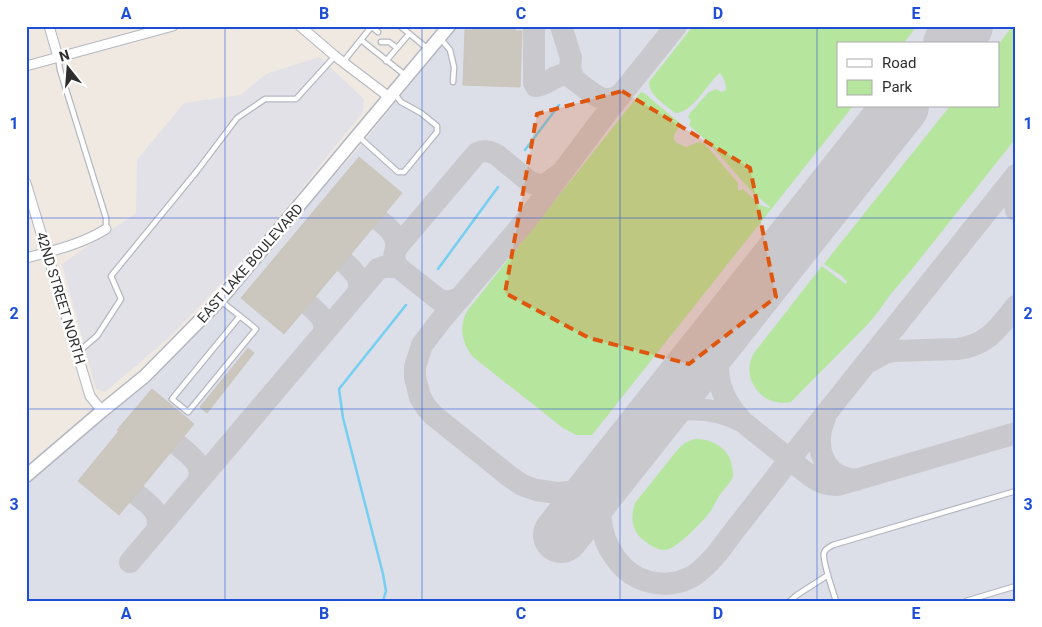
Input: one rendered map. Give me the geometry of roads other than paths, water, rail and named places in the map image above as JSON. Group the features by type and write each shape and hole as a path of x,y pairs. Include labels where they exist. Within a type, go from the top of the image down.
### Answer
{"street":[{"path":"49,26 58,57"},
{"path":"26,66 173,26"},
{"path":"300,26 335,56 391,95"},
{"name":"EAST LAKE BOULEVARD","path":"26,476 145,376 220,300 449,26"},
{"name":"42ND STREET NORTH","path":"26,183 90,396 102,411"},
{"path":"26,258 96,236 106,229"}],"lane":[{"path":"400,26 429,49"},
{"path":"344,62 361,40 375,30"},
{"path":"386,61 409,34"},
{"path":"440,37 450,50 454,67 454,82"},
{"path":"389,42 384,38 397,48"},
{"path":"361,40 406,77"},
{"path":"78,353 97,336 121,299 111,276 197,171 237,118 265,99 296,99 335,56"},
{"path":"58,57 60,70 106,218 106,229"},
{"path":"358,136 398,172 404,172 437,132 436,126 421,113 391,95"},
{"path":"220,300 240,316 256,329 188,412 172,399 240,316"},
{"path":"836,601 823,555 825,550 832,545 1016,491"},
{"path":"790,601 828,575"},
{"path":"966,601 1016,586"}],"waterway":[{"path":"525,150 559,105"},
{"path":"438,269 498,187"},
{"path":"383,601 386,591 383,574 343,418 339,389 406,305"}]}
